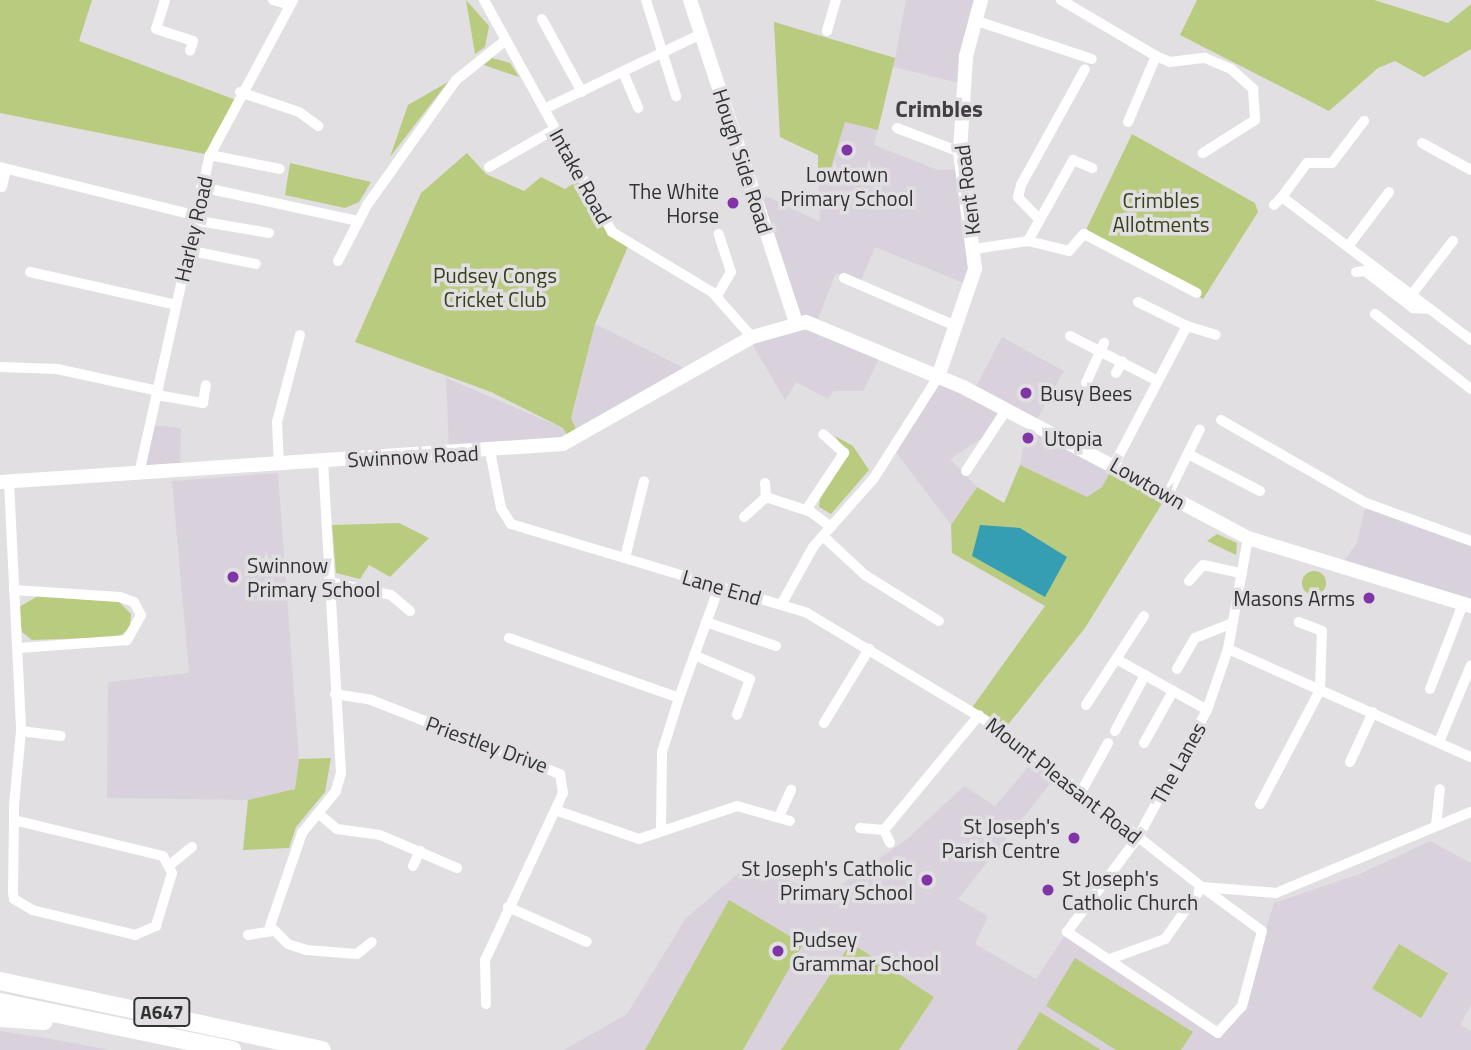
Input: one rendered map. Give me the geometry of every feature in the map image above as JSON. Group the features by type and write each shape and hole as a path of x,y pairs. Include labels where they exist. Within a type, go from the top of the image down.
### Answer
{"highway":[{"name":"A647","path":"0,981 322,1050"},
{"name":"A647","path":"0,1002 232,1050"},
{"path":"0,1018 169,1035"}],"street":[{"path":"165,0 156,29 192,41 190,51"},
{"path":"273,0 291,3"},
{"name":"Intake Road","path":"484,0 612,232 717,296 752,337"},
{"path":"646,0 677,96"},
{"name":"Hough Side Road","path":"690,0 796,323"},
{"path":"827,31 836,0"},
{"name":"Kent Road","path":"938,377 971,286 974,250 960,152 974,20 981,0"},
{"path":"1061,0 1111,24 1156,56 1170,62 1205,58 1231,69 1253,89 1255,120 1203,153"},
{"name":"Harley Road","path":"139,474 193,217 210,155 240,92 291,3"},
{"path":"542,19 582,92"},
{"path":"974,20 1092,59"},
{"path":"544,109 701,34"},
{"path":"338,261 358,221 456,80 506,40"},
{"path":"1128,121 1156,56"},
{"path":"1039,219 1018,197 1021,185 1085,69"},
{"path":"623,72 638,108"},
{"path":"240,92 299,112 318,127"},
{"path":"1364,121 1332,163 1307,163 1278,201 1350,244 1471,340"},
{"path":"897,128 960,152"},
{"path":"489,167 555,129"},
{"path":"1422,143 1471,170"},
{"path":"210,155 280,169"},
{"path":"1028,241 1073,160 1092,168"},
{"path":"2,187 3,168 193,217 269,233"},
{"path":"201,187 358,221"},
{"path":"1350,244 1389,192"},
{"path":"717,296 731,272 719,234"},
{"path":"974,250 1028,241 1069,251 1084,234 1197,293"},
{"path":"1412,294 1453,241"},
{"path":"187,250 256,264"},
{"path":"1356,272 1365,271 1413,308 1431,309"},
{"path":"30,272 176,305"},
{"path":"845,278 956,326"},
{"path":"1139,302 1186,326 1216,335"},
{"path":"1375,314 1471,389"},
{"name":"Swinnow Road","path":"4,482 563,444 752,337 796,323"},
{"name":"Lowtown","path":"796,323 852,337 938,377 1115,463 1248,538 1467,605"},
{"path":"1115,463 1186,326"},
{"path":"279,465 277,422 300,335"},
{"path":"1070,336 1102,347 1122,362 1156,380"},
{"path":"1086,383 1102,347"},
{"path":"1116,373 1122,362"},
{"path":"0,367 57,369 203,403 206,385"},
{"name":"Lane End","path":"490,451 501,508 511,524 781,605 822,536 874,478 938,377"},
{"path":"966,471 1006,410"},
{"path":"1221,420 1366,503 1471,541"},
{"path":"1156,487 1188,454 1200,429"},
{"path":"806,510 844,453 823,434"},
{"path":"1188,454 1260,491"},
{"path":"272,931 298,842 340,782 323,461"},
{"path":"625,558 644,481"},
{"path":"4,482 19,648 21,731 14,820 13,892 32,911 135,935 150,933 161,918 171,864 192,847"},
{"path":"765,483 766,497"},
{"path":"766,497 806,510 831,527"},
{"path":"744,517 766,497"},
{"path":"822,536 865,575 939,621"},
{"name":"The Lanes","path":"1110,959 1067,932 1138,837 1207,710 1228,649 1248,538"},
{"path":"1189,581 1203,565 1242,573"},
{"path":"328,583 391,595 410,611"},
{"path":"661,828 662,752 719,587"},
{"path":"14,590 120,597 134,602 141,615 127,640 19,648"},
{"name":"Mount Pleasant Road","path":"781,605 869,649 979,715 1262,931 1242,1006 1219,1032 1110,959"},
{"path":"1430,689 1467,605"},
{"path":"1086,705 1118,660 1144,616"},
{"path":"706,622 776,646"},
{"path":"1260,804 1320,690 1322,631 1299,622"},
{"path":"1177,669 1195,638 1233,623"},
{"path":"509,638 679,698"},
{"path":"824,723 869,649"},
{"path":"1228,649 1471,757"},
{"path":"694,655 750,679 737,715"},
{"path":"1118,660 1207,710"},
{"path":"1439,742 1471,665"},
{"path":"1115,731 1145,675"},
{"path":"1144,743 1173,691"},
{"name":"Priestley Drive","path":"335,694 364,698 555,768 564,787 485,960 486,1004"},
{"path":"1350,762 1373,712"},
{"path":"884,830 979,715"},
{"path":"21,731 61,736"},
{"path":"1081,792 1108,743"},
{"path":"1436,826 1440,789"},
{"path":"555,810 639,839 661,828 737,806 785,819 791,790"},
{"path":"1110,959 1165,939 1202,887 1276,892 1471,812"},
{"path":"319,814 337,829 380,835 457,868"},
{"path":"14,820 155,852 171,864"},
{"path":"860,828 884,830"},
{"path":"884,830 890,844"},
{"path":"413,866 420,851"},
{"path":"508,907 587,942"},
{"path":"248,935 272,931 288,944 344,955 372,942"}],"shaded area":[{"path":"906,0 981,0 964,84 893,67 874,145 938,170 961,169 971,286 875,247 860,283 836,273 816,324 883,351 863,391 834,391 828,399 796,382 785,400 749,339 795,323 754,190 820,222 818,155 780,137 774,22 895,58"},
{"path":"595,324 692,372 579,436 571,418"},
{"path":"1002,337 1064,371 1035,423 1115,463 1102,487 1087,497 1020,465 1028,421 1001,408 984,437 950,459 977,487 951,525 893,448 938,377 973,392"},
{"path":"446,378 563,428 570,441 449,447"},
{"path":"151,425 181,428 180,472 139,474"},
{"name":"Swinnow Primary School","path":"278,473 299,759 295,789 248,800 107,798 108,682 189,673 172,481"},
{"path":"1366,503 1471,541 1471,606 1338,569 1357,543"},
{"name":"Pudsey Grammar School","path":"1037,757 1058,774 958,899 988,916 975,944 1036,979 1067,932 1218,1032 1242,1006 1274,903 1360,874 1430,841 1471,863 1471,1005 1460,1025 1471,1031 1471,1050 564,1050 627,1014 686,918 752,862 823,897 906,840 964,786 995,806"},
{"path":"0,1031 51,1039 110,1050 0,1050"}],"green space":[{"path":"0,0 92,0 79,41 236,100 210,155 0,113"},
{"path":"466,0 489,26 485,47 475,54"},
{"path":"1197,0 1374,0 1448,23 1471,4 1471,49 1424,77 1395,61 1378,68 1329,111 1180,35"},
{"path":"774,22 895,58 878,130 845,122 830,171 818,172 818,155 780,137"},
{"path":"492,58 510,63 519,77 484,65"},
{"path":"448,82 420,118 390,157 408,105"},
{"name":"Crimbles Allotments","path":"1132,134 1255,203 1258,212 1203,299 1084,234"},
{"name":"Pudsey Congs Cricket Club","path":"467,153 486,174 524,191 541,177 565,189 582,178 602,217 629,244 595,324 571,418 579,436 570,441 563,428 491,392 355,342 421,193"},
{"path":"290,163 371,182 359,202 345,208 285,195"},
{"path":"835,436 853,446 869,470 831,514 819,507 820,499 848,455"},
{"path":"1115,463 1168,494 1085,628 1003,731 971,709 1045,606 952,553 951,525 977,487 1004,503 1020,465 1087,497 1102,487"},
{"path":"399,523 429,538 390,577 369,565 360,579 336,573 332,525"},
{"path":"1217,534 1237,543 1236,555 1207,541"},
{"path":"1314,571 1323,574 1326,583 1323,592 1314,595 1305,592 1302,583 1305,574"},
{"path":"38,596 119,602 131,614 130,627 119,637 32,640 22,632 19,607"},
{"path":"331,758 325,792 296,827 289,848 243,850 248,800 295,789 299,759"},
{"path":"729,900 803,944 743,1050 645,1050"},
{"path":"851,943 934,997 899,1050 781,1050"},
{"path":"1399,944 1448,973 1421,1018 1372,989"},
{"path":"1075,958 1193,1032 1181,1050 1116,1050 1046,1006"},
{"path":"1040,1012 1101,1050 1017,1050"}],"water":[{"path":"980,525 1020,528 1067,557 1045,597 972,556"}],"place":[{"name":"Lowtown Primary School","path":"847,150"},
{"name":"The White Horse","path":"733,203"},
{"name":"Busy Bees","path":"1026,393"},
{"name":"Utopia","path":"1028,438"},
{"name":"Swinnow Primary School","path":"233,577"},
{"name":"Masons Arms","path":"1369,598"},
{"name":"St Joseph's Parish Centre","path":"1074,838"},
{"name":"St Joseph's Catholic Primary School","path":"927,880"},
{"name":"St Joseph's Catholic Church","path":"1048,890"},
{"name":"Pudsey Grammar School","path":"778,951"}],"district":[{"name":"Crimbles","path":"939,109"}]}
